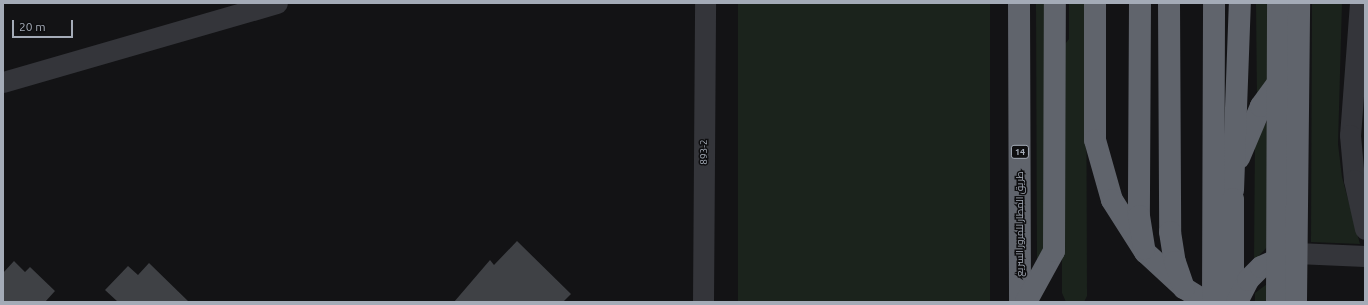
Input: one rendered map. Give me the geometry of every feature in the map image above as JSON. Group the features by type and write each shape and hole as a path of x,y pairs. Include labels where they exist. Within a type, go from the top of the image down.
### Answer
{"highway":[{"name":"طريق المطار للمرور السريع","path":"1019,3 1020,302"},
{"path":"1026,302 1054,252 1054,3"},
{"path":"1095,3 1095,140 1112,200 1144,252 1184,288 1206,302"},
{"path":"1140,3 1139,216 1144,252"},
{"path":"1169,3 1170,232 1175,262 1184,288"},
{"path":"1213,302 1214,3"},
{"path":"1233,302 1233,191 1240,3"},
{"path":"1278,3 1278,84 1287,255 1296,302"},
{"path":"1277,302 1287,255 1298,3"},
{"path":"1233,191 1248,131 1278,84"},
{"path":"1238,302 1248,280 1261,266 1287,255"}],"street":[{"path":"3,82 277,3"},
{"name":"893-2","path":"703,302 705,3"},
{"path":"1360,3 1350,135 1354,180 1365,229"},
{"path":"1287,255 1365,256"}],"shaded area":[{"path":"738,3 990,3 990,302 738,302"},
{"path":"1036,3 1045,3 1045,253 1037,262"},
{"path":"1069,3 1086,3 1087,296 1084,302 1066,302 1062,293 1062,48 1069,39"},
{"path":"1256,3 1269,3 1268,86 1257,100"},
{"path":"1312,3 1342,3 1338,144 1342,177 1360,244 1311,242"},
{"path":"1269,119 1269,245 1254,261 1255,139"},
{"path":"1267,284 1267,302 1255,302 1255,293"}],"building":[{"path":"517,241 571,294 563,302 454,302 490,260 494,265"},
{"path":"14,261 25,272 30,267 55,291 45,302 3,302 3,273"},
{"path":"149,263 189,302 118,302 105,290 128,266 138,275"}]}
